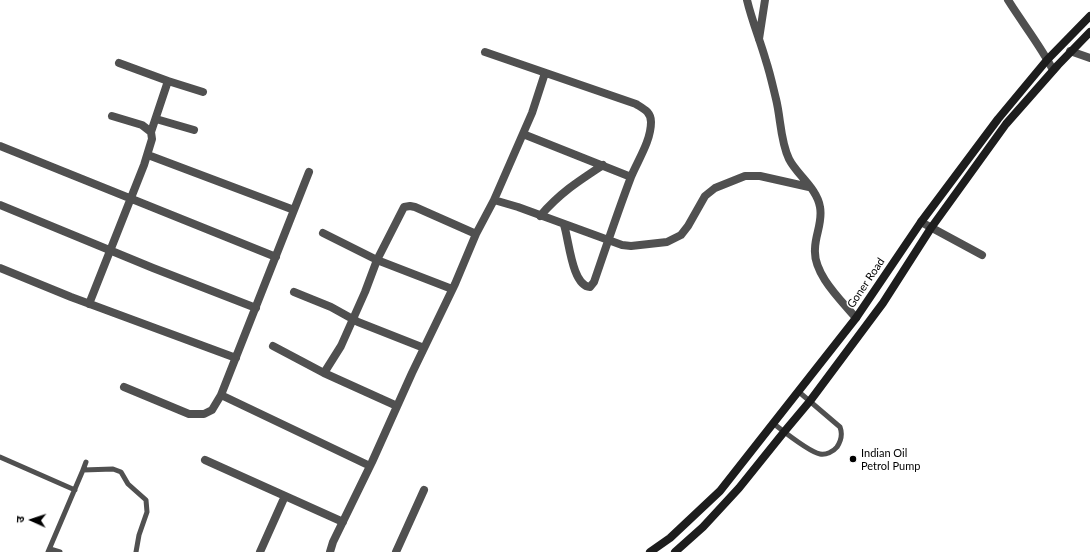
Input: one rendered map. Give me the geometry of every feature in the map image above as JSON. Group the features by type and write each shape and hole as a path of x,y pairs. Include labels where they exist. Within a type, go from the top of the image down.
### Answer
{"street":[{"path":"747,0 758,40 766,61 776,101 781,132 789,158 816,195 820,207 821,220 815,249 817,263 821,274 856,318"},
{"path":"758,40 765,0"},
{"path":"1008,0 1038,44 1052,70"},
{"name":"Goner Road","path":"650,552 670,538 720,491 856,318 921,222 998,119 1047,60 1090,16"},
{"path":"675,552 703,527 739,488 810,401 883,303 931,228 1006,124 1052,70 1090,32"},
{"path":"1070,51 1090,58"},
{"path":"485,52 636,104 650,115 651,122 649,135 631,177 594,282 590,287 586,287 581,284 576,275 564,225"},
{"path":"119,63 203,92"},
{"path":"330,552 333,542 370,466 476,234 494,200 532,113 544,73"},
{"path":"89,304 148,155 152,138 151,132 168,81"},
{"path":"112,116 142,125 151,132"},
{"path":"156,119 194,130"},
{"path":"523,134 631,177"},
{"path":"0,146 276,257"},
{"path":"148,155 294,210"},
{"path":"540,216 556,198 571,186 603,165"},
{"path":"124,387 189,414 204,414 212,410 222,395 309,172"},
{"path":"494,200 622,245 631,246 667,242 681,235 688,226 705,196 715,188 745,176 760,176 809,186"},
{"path":"0,205 256,308"},
{"path":"324,373 340,346 365,292 377,260 404,207 415,207 476,234"},
{"path":"921,222 982,255"},
{"path":"323,233 377,260 452,289"},
{"path":"0,268 89,304 236,358"},
{"path":"294,292 331,307 353,319 424,348"},
{"path":"273,346 324,373 397,406"},
{"path":"222,395 370,466"},
{"path":"205,460 343,522"},
{"path":"396,552 424,490"},
{"path":"260,552 285,496"}],"lane":[{"path":"774,424 784,432 820,454 828,453 834,450 841,441 842,433 840,427 799,392"},
{"path":"0,457 75,490"},
{"path":"60,552 49,550 86,462"},
{"path":"83,470 113,469 121,472 128,484 146,500 147,512 139,535 136,552"}],"place":[{"name":"Indian Oil Petrol Pump","path":"853,459"}]}
